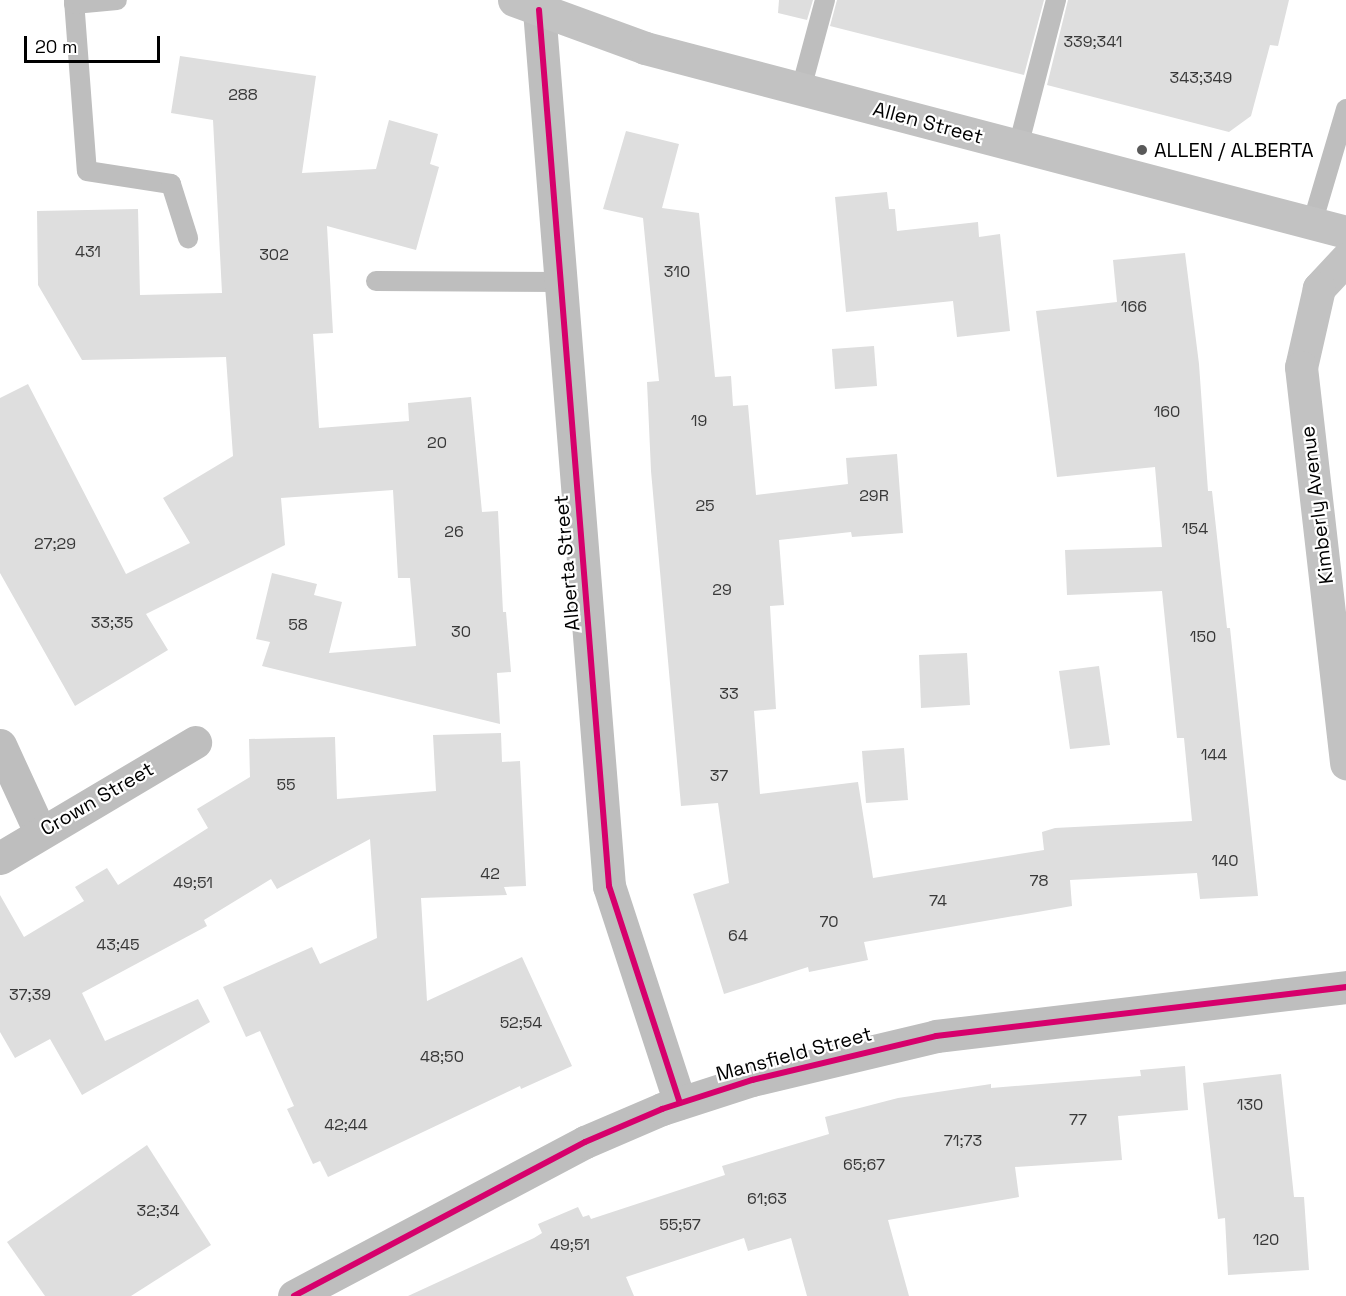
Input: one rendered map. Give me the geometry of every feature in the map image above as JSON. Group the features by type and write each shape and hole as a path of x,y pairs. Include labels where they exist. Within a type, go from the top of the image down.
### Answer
{"main road":[{"name":"Allen Street","path":"527,5 645,48 1346,232"},
{"name":"Kimberly Avenue","path":"1346,259 1319,288 1301,368 1346,763"}],"street":[{"name":"Alberta Street","path":"527,5 561,282 609,886 680,1103"},
{"name":"Crown Street","path":"0,858 40,832 195,742"},
{"path":"0,745 40,832"},
{"name":"Mansfield Street","path":"294,1296 510,1179 585,1142 680,1103 752,1080 936,1036 1346,987"}],"lane":[{"path":"117,0 74,2 87,171 171,184 188,238"},
{"path":"801,89 825,0"},
{"path":"1018,147 1056,0"},
{"path":"1312,224 1346,109"},
{"path":"376,281 561,282"}],"building":[{"path":"779,0 813,0 807,20 778,13"},
{"path":"837,0 1044,0 1024,75 830,26"},
{"path":"1068,0 1289,0 1278,46 1270,45 1251,116 1229,132 1047,85"},
{"path":"180,56 316,76 302,173 376,169 389,120 438,134 430,164 439,167 416,250 327,226 333,333 313,334 319,428 409,421 408,403 471,397 482,512 498,511 503,612 506,612 511,672 497,673 500,724 262,666 270,642 256,639 272,573 317,584 314,595 342,602 329,653 416,646 410,578 398,578 393,490 281,498 285,545 146,614 168,650 75,706 0,573 0,398 28,384 126,574 190,543 163,498 233,456 226,357 82,360 38,285 37,211 138,209 140,295 222,293 213,120 171,113"},
{"path":"626,131 679,144 662,208 699,213 715,377 731,376 733,406 748,405 756,495 848,484 846,458 897,454 903,533 852,537 851,532 779,540 784,605 770,606 776,709 754,711 760,794 858,782 873,878 1044,850 1042,832 1055,828 1192,821 1184,738 1177,738 1162,591 1067,595 1065,550 1162,547 1155,467 1057,477 1036,311 1117,302 1113,260 1185,253 1199,364 1208,491 1212,491 1227,628 1230,628 1258,896 1200,899 1197,873 1070,880 1072,906 864,942 868,960 809,972 808,967 724,994 693,894 729,883 718,803 681,806 651,471 647,382 659,381 643,218 603,209"},
{"path":"887,192 889,209 895,209 897,231 978,222 979,237 1000,234 1010,331 957,337 953,301 846,312 835,197"},
{"path":"874,346 877,386 835,389 832,349"},
{"path":"967,653 970,705 921,708 919,655"},
{"path":"1099,666 1110,745 1070,749 1059,671"},
{"path":"501,733 502,762 520,761 526,886 504,887 507,895 421,898 427,1001 522,957 572,1066 521,1089 520,1086 328,1177 320,1161 313,1164 287,1109 294,1106 260,1031 246,1037 223,987 312,947 320,964 377,938 370,839 277,889 271,879 204,920 207,926 82,993 105,1041 198,999 210,1022 82,1095 50,1039 15,1058 0,1032 0,895 24,937 84,901 75,887 107,868 118,885 208,828 197,809 250,777 249,739 335,737 337,799 436,791 433,735"},
{"path":"904,748 908,800 866,803 862,751"},
{"path":"1185,1066 1188,1110 1118,1116 1122,1160 1015,1167 1019,1197 888,1220 909,1296 807,1296 791,1238 748,1251 744,1238 626,1277 634,1296 408,1296 534,1238 542,1233 538,1224 578,1207 583,1217 589,1215 591,1219 725,1175 722,1166 829,1134 825,1117 898,1098 991,1084 991,1088 1141,1076 1140,1070"},
{"path":"1281,1074 1294,1197 1304,1197 1309,1270 1228,1275 1225,1218 1218,1219 1203,1083"},
{"path":"147,1145 211,1245 131,1296 45,1296 7,1242"}],"cycle path":[{"path":"539,10 609,886 680,1103"},
{"path":"294,1296 585,1142 662,1109 752,1080 936,1036 1346,987"}],"place":[{"name":"ALLEN / ALBERTA","path":"1142,150"}]}
